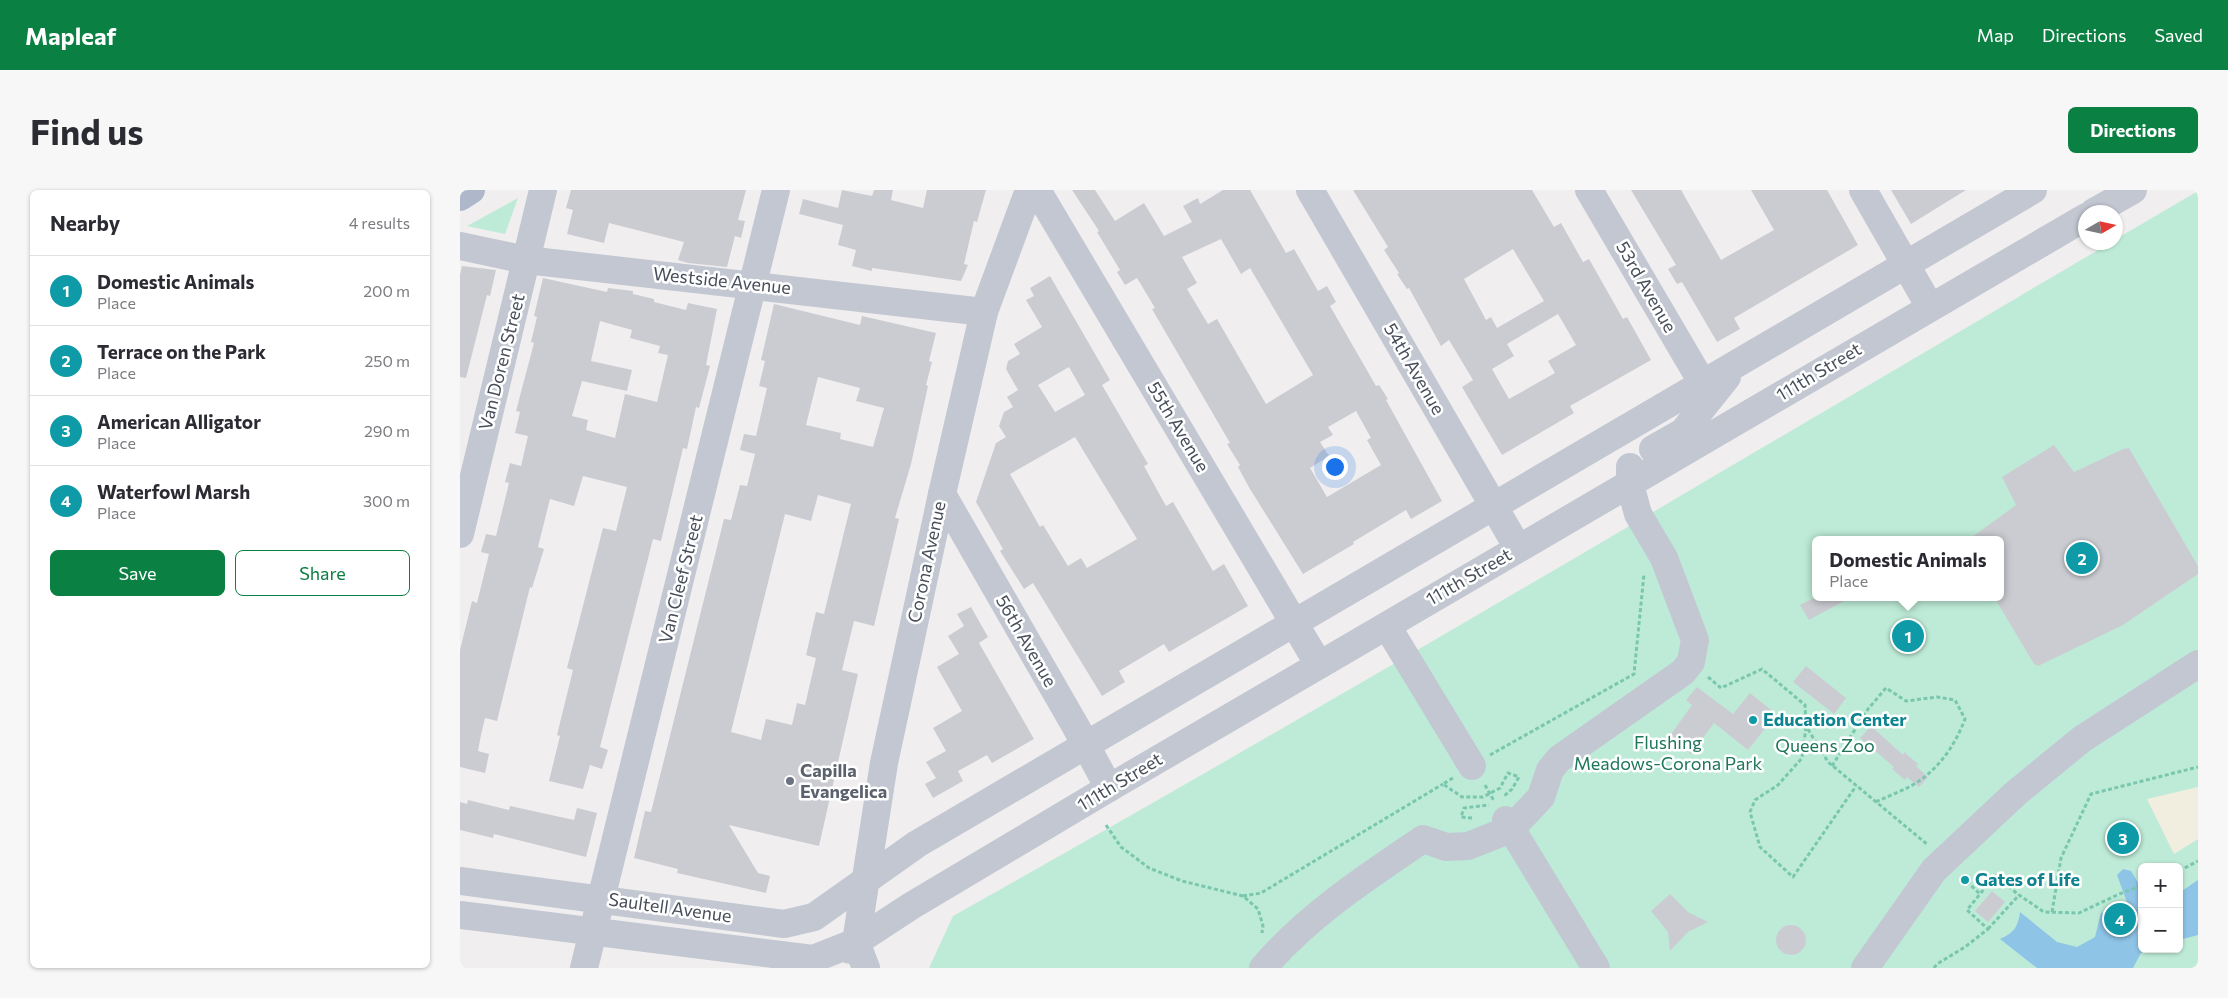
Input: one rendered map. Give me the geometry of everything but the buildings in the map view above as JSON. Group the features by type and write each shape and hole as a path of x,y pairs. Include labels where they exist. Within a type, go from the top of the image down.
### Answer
{"main road":[{"path":"460,197 472,190"}],"street":[{"name":"Van Doren Street","path":"460,534 543,190"},
{"name":"Van Cleef Street","path":"584,968 776,190"},
{"name":"Corona Avenue","path":"837,968 856,942 884,763 942,494 984,312 1029,190"},
{"name":"55th Avenue","path":"1037,190 1319,665"},
{"name":"54th Avenue","path":"1310,190 1518,548"},
{"name":"53rd Avenue","path":"1589,190 1703,384"},
{"path":"1863,190 1930,307"},
{"path":"867,878 917,844 2033,190"},
{"path":"2106,205 2132,190"},
{"name":"111th Street","path":"856,942 911,906 1109,788 1518,548 1644,468 2078,223"},
{"name":"Westside Avenue","path":"460,246 526,260 753,284 984,312"},
{"path":"1263,968 1309,922 1373,873 1423,839 1446,847 1468,846 1504,817 1541,797 1550,770 1559,759 1683,672 1691,662 1695,640 1664,558 1638,514 1644,468 1683,432 1737,364"},
{"name":"56th Avenue","path":"942,494 1109,788"},
{"path":"1387,626 1472,766"},
{"path":"1865,968 1934,870 2016,793 2082,739 2198,664"},
{"path":"1504,817 1596,968"},
{"name":"Saultell Avenue","path":"460,881 784,924 814,918 867,878"},
{"name":"Saultell Avenue","path":"460,915 813,959 856,942"},
{"path":"856,942 866,968"}],"path":[{"path":"1106,825 1121,847 1149,868 1182,881 1243,896 1261,893 1472,766 1634,674 1644,572"},
{"path":"1691,662 1721,688 1762,669 1805,705 1806,726 1802,758 1778,785 1755,800 1750,812 1760,847 1794,877 1856,786"},
{"path":"1832,766 1868,709 1886,688 1906,701 1937,697 1955,700 1965,719 1950,751 1919,781 1876,802"},
{"path":"1806,726 1832,766 1945,859 1980,894"},
{"path":"1472,766 1504,817"},
{"path":"2052,912 2061,858 2091,794 2198,767"},
{"path":"1444,784 1462,797 1483,797 1500,788 1508,772 1519,777 1512,789 1504,817"},
{"path":"1504,817 1484,806 1464,808 1461,817 1478,818 1500,811 1504,817"},
{"path":"2183,869 2198,861"},
{"path":"1988,929 1967,910 1995,876 2044,912 2079,913 2138,887"},
{"path":"1934,968 1936,964 1965,947 1988,929 2019,895"},
{"path":"1243,896 1258,908 1263,926 1262,934"}],"green space":[{"name":"Flushing Meadows-Corona Park","path":"2198,191 2198,968 929,968 953,916 1244,751 2098,250 2123,250 2123,235"},
{"path":"518,198 505,234 467,226"}],"sand":[{"path":"2198,787 2198,839 2174,854 2147,799"}],"water":[{"path":"2123,869 2131,871 2138,882 2138,953 2141,953 2133,968 2037,968 2000,939 2015,929 2020,912 2057,942 2077,947 2095,937 2101,913 2128,905 2117,875"},
{"path":"2198,880 2198,935 2183,939 2183,908 2183,890"}],"place":[{"name":"Terrace on the Park","path":"2082,558"},
{"name":"Domestic Animals","path":"1908,636"},
{"name":"Education Center","path":"1753,720"},
{"name":"Capilla Evangelica","path":"790,781"},
{"name":"American Alligator","path":"2123,838"},
{"name":"Gates of Life","path":"1965,880"},
{"name":"Waterfowl Marsh","path":"2120,919"}],"park label":[{"name":"Queens Zoo","path":"1825,746"}]}
